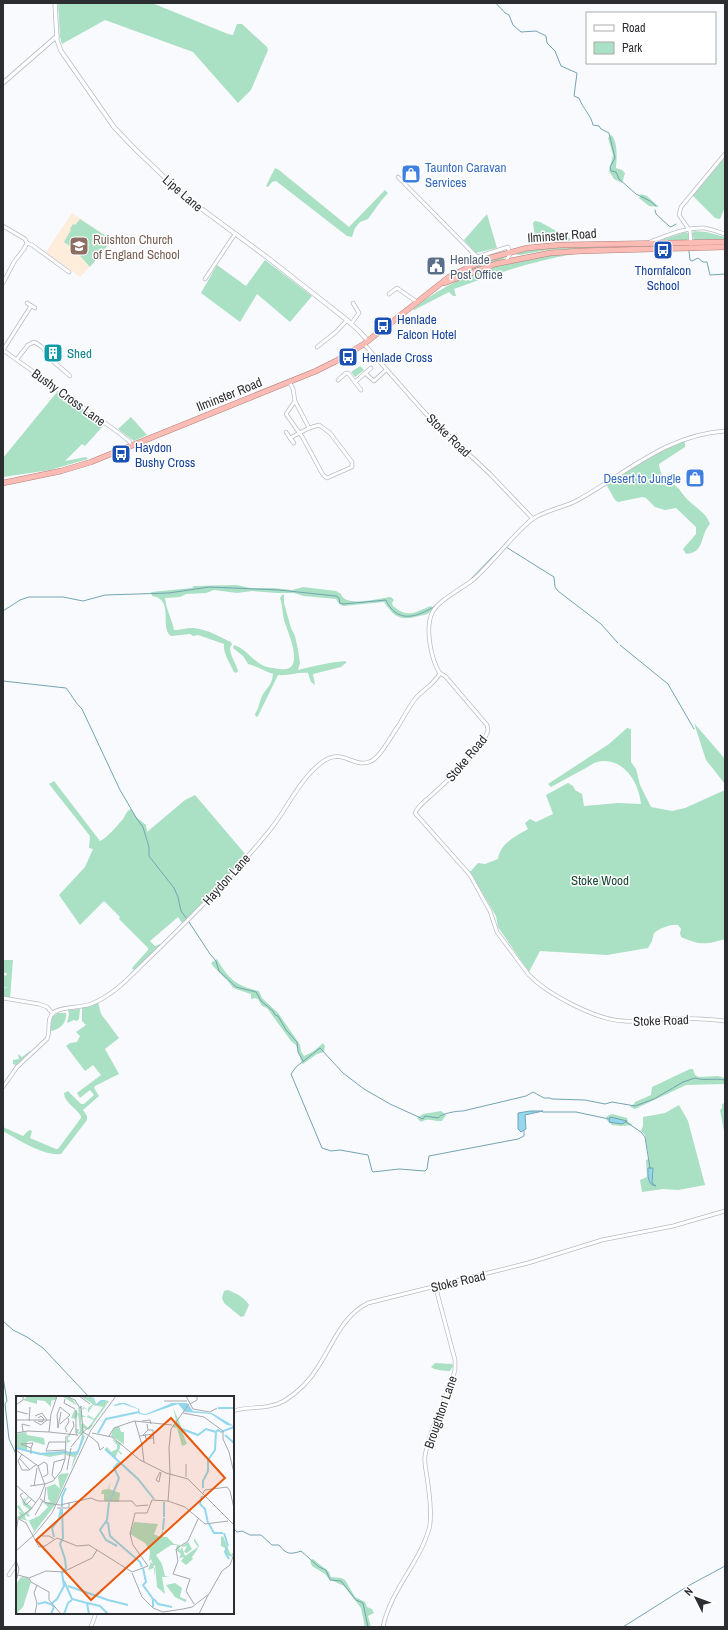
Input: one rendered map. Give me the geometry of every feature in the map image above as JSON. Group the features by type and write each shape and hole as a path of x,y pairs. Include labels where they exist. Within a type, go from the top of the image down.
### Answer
{"highway":[{"name":"Ilminster Road","path":"3,483 76,467 132,446 316,371 366,343 449,277 486,259 527,248 560,245 650,242 691,245"},
{"path":"691,245 725,242"},
{"name":"Ilminster Road","path":"443,283 506,262 523,258 581,251 691,245"},
{"path":"691,245 725,247"}],"street":[{"name":"Lipe Lane","path":"54,3 58,44 69,64 114,127 183,195 347,320 360,332 366,343"},
{"path":"3,83 57,36"},
{"path":"50,42 58,44"},
{"path":"691,245 689,230 679,215 681,207 725,154"},
{"path":"398,177 477,257"},
{"path":"3,226 32,245 66,271"},
{"path":"650,242 689,230 706,228 725,234"},
{"path":"205,279 235,234"},
{"path":"3,282 27,243"},
{"path":"465,269 477,257 508,248 510,253 517,257 523,258"},
{"path":"506,262 510,253"},
{"path":"3,272 8,274"},
{"path":"389,294 397,288 416,302"},
{"path":"27,303 36,308"},
{"path":"353,303 359,313 363,315"},
{"path":"3,350 31,306"},
{"path":"351,324 359,313"},
{"path":"317,347 336,332 347,320"},
{"path":"17,359 28,345 34,342 46,350 49,357 70,376"},
{"name":"Stoke Road","path":"366,343 386,370 426,414 490,474 533,519 475,577 444,600 432,612 429,642 440,673 446,677 487,725 488,730 480,746 449,779 420,806 416,813 470,875 485,900 497,932 528,975 534,981 563,1001 612,1020 628,1021 698,1018 725,1022"},
{"name":"Bushy Cross Lane","path":"3,350 120,433 132,446"},
{"path":"355,382 371,368"},
{"path":"365,373 374,381 386,370"},
{"path":"338,380 346,373 361,390"},
{"path":"289,381 293,389 295,402 309,428"},
{"path":"290,438 298,433 309,428 319,425 330,433 352,462 352,467 327,478 325,476 298,433 286,414 295,402"},
{"path":"533,519 574,502 672,444 709,432 725,431"},
{"path":"286,432 294,443"},
{"name":"Haydon Lane","path":"53,1014 60,1010 90,1004 118,988 164,944 233,873 270,831 301,786 318,766 327,759 336,756 364,763 374,760 381,752 415,699 440,673"},
{"path":"3,998 39,1004 47,1007 53,1014 50,1021 47,1039 18,1067 3,1087"},
{"name":"Stoke Road","path":"234,1411 275,1405 291,1396 311,1377 334,1339 356,1310 376,1300 407,1294 434,1285 528,1263 602,1240 673,1226 725,1211"},
{"name":"Broughton Lane","path":"383,1627 392,1598 414,1562 429,1528 428,1489 425,1458 455,1370 455,1360 434,1285"},
{"path":"9,1575 16,1564"},
{"path":"91,1627 96,1614"}],"shaded area":[{"name":"Ruishton Church of England School","path":"72,213 112,240 80,277 46,252"}],"green space":[{"path":"58,3 152,3 228,34 233,35 237,24 242,24 267,47 268,50 251,90 238,103 193,52 105,20 62,44 60,37"},
{"path":"611,135 616,146 616,168 625,173 622,183 614,179 609,171 613,155 608,138"},
{"path":"725,157 725,207 720,219 715,218 692,195"},
{"path":"275,168 349,227 385,190 388,193 368,219 360,222 355,228 352,237 347,236 276,181 272,182 268,187 266,186"},
{"path":"641,194 647,196 659,207 649,206 639,198"},
{"path":"487,214 497,248 476,253 464,240"},
{"path":"80,219 112,240 90,267 74,249 64,242 73,224 75,225"},
{"path":"535,221 540,222 571,239 569,241 536,243 533,223"},
{"path":"694,231 706,232 725,237 725,240 694,240 692,234"},
{"path":"686,232 689,234 689,238 687,240 661,240"},
{"path":"685,245 547,250 520,255 515,254 549,247"},
{"path":"624,251 656,251 658,252 649,252"},
{"path":"578,253 533,263 485,278 454,289 456,296 453,296 449,292 414,310 413,309 440,290 468,276 498,266 528,259"},
{"path":"505,257 502,260 454,277 493,258"},
{"path":"265,260 312,296 290,322 257,294 240,322 201,293 217,265 246,286"},
{"path":"360,366 364,370 355,377 351,372"},
{"path":"57,392 104,425 85,446 82,444 65,461 86,457 88,459 50,470 3,477 3,458"},
{"path":"131,417 147,435 134,441 118,429"},
{"path":"683,441 685,443 685,447 659,464 660,470 666,479 675,485 689,501 706,516 710,524 697,550 686,554 683,549 696,534 696,527 676,508 665,510 655,507 646,498 642,497 618,502 615,500 606,484 654,455"},
{"path":"237,585 250,588 292,590 303,587 336,591 349,601 363,601 391,597 394,600 392,603 393,606 403,612 412,613 431,606 433,610 423,615 402,618 391,612 384,602 343,606 339,604 336,599 304,596 294,593 252,591 237,593 214,590 206,593 186,594 180,597 165,598 174,630 190,628 198,629 231,642 231,653 238,671 236,673 234,672 226,655 224,644 198,635 193,636 190,634 171,636 166,627 165,608 163,602 159,598 152,596 151,592 192,588 194,586"},
{"path":"283,594 284,603 298,650 300,663 298,670 334,662 346,661 346,663 341,667 313,674 315,685 311,682 308,673 278,675 258,716 256,717 255,714 262,696 270,684 273,674 248,664 243,656 233,648 234,645 245,651 258,663 266,667 288,669 292,665 294,652 284,620 280,598"},
{"path":"694,723 725,759 725,784 706,760"},
{"name":"Stoke Wood","path":"627,728 631,729 631,762 636,769 640,785 651,807 672,811 685,808 725,790 725,939 707,943 693,942 681,937 681,929 678,925 672,925 654,933 648,948 607,955 540,951 529,972 498,927 496,916 470,872 478,863 485,864 498,859 499,853 509,841 528,829 525,823 530,819 536,822 553,814 546,795 568,783 582,794 584,806 618,803 641,804 637,787 628,772 615,763 606,761 592,764 551,787 548,784 609,744"},
{"path":"54,781 100,841 112,831 131,809 136,817 146,825 147,832 185,800 195,795 246,855 186,921 182,923 178,917 150,941 155,946 160,945 138,968 133,970 132,968 148,950 148,948 119,919 120,917 104,901 80,925 59,895 85,867 93,849 89,848 90,836 49,784"},
{"path":"217,959 225,972 234,981 245,987 259,991 262,998 278,1013 294,1036 300,1045 304,1056 314,1051 323,1043 325,1046 324,1052 317,1054 303,1064 296,1045 291,1041 267,1008 262,1006 258,999 251,999 251,994 233,988 211,963"},
{"path":"3,960 13,960 10,998 3,997 3,988 8,988 3,987 3,974 6,976 7,973 3,973"},
{"path":"98,1002 101,1014 119,1038 105,1049 119,1074 95,1086 94,1088 99,1096 83,1110 87,1116 87,1120 61,1154 47,1153 39,1150 3,1131 3,1127 23,1136 29,1130 32,1131 30,1138 58,1149 81,1118 79,1113 66,1099 64,1093 68,1091 81,1104 84,1104 94,1095 90,1090 80,1098 77,1093 101,1075 93,1065 85,1071 66,1046 70,1043 77,1042 80,1036 76,1032 86,1025 82,1021 82,1008"},
{"path":"80,1009 79,1019 77,1021 74,1020 67,1023 69,1014 68,1010"},
{"path":"57,1013 66,1013 64,1023 60,1028 50,1031 52,1017"},
{"path":"30,1051 17,1066 13,1064 13,1060 19,1059 18,1054 22,1057"},
{"path":"690,1069 693,1069 695,1075 699,1077 718,1076 725,1078 725,1084 686,1085 635,1109 630,1107 635,1102 651,1095 652,1087"},
{"path":"725,1103 725,1136 720,1110 722,1108 722,1104"},
{"path":"679,1105 688,1121 705,1185 678,1190 663,1189 642,1192 640,1180 647,1177 646,1160 649,1159 645,1135 641,1131 643,1126 643,1117 665,1113"},
{"path":"441,1111 446,1115 442,1121 426,1120 421,1122 417,1118 423,1114"},
{"path":"612,1114 627,1118 628,1122 633,1125 612,1125 606,1119 607,1116"},
{"path":"228,1290 240,1296 249,1305 244,1316 241,1317 224,1303 222,1298 224,1291"},
{"path":"435,1363 452,1364 453,1366 450,1371 440,1370 431,1367"},
{"path":"313,1559 329,1572 331,1577 345,1580 355,1597 365,1602 367,1607 372,1609 374,1613 368,1616 371,1627 365,1627 361,1608 344,1586 329,1579 325,1574 312,1566 310,1561"}],"water":[{"path":"543,1111 525,1115 526,1129 521,1132 518,1129 518,1113"},
{"path":"610,1117 627,1121 622,1124 609,1122"},
{"path":"648,1168 653,1168 652,1183 656,1186 650,1182 648,1177"}],"waterway":[{"path":"496,3 505,13 509,15 513,25 521,32 536,31 546,36 547,43 555,51 561,66 577,73 574,96 579,98 591,118 593,125 599,126 601,129 609,133 615,158 610,167 611,171 616,172 619,179 636,194 650,201 656,206"},
{"path":"655,210 656,214 669,226 671,227 676,224"},
{"path":"689,251 690,260 692,261 698,258 703,262 707,262 710,275 725,274"},
{"path":"467,583 504,545"},
{"path":"506,547 554,577 555,587 558,591 601,624 618,643"},
{"path":"3,611 20,600 29,597 63,597 83,601 105,595 169,593 209,587 279,590 336,596 339,598 340,603 343,604 386,600 395,612 407,616 424,612 435,606"},
{"path":"620,645 668,684 694,729"},
{"path":"3,681 66,688 82,709 120,790 143,827 149,847 149,856 174,888 178,897 181,911 187,919"},
{"path":"189,922 216,961 219,971 236,987 256,992 261,1001 273,1011 275,1015 278,1016 286,1030 297,1042 298,1052 303,1061"},
{"path":"524,1131 524,1136 518,1139 429,1156 427,1169 425,1171 399,1169 373,1172 368,1155 340,1150 331,1151 322,1148 291,1074 296,1067 320,1048 343,1073 364,1089 390,1104 423,1119 425,1116 438,1118 446,1114 526,1096 533,1092 544,1098 585,1100 605,1104 612,1102 635,1106 654,1099 683,1082 695,1078 725,1080"},
{"path":"543,1112 576,1112 609,1119"},
{"path":"626,1122 641,1132 645,1137 650,1168"},
{"path":"3,1321 13,1330 27,1337 43,1348 88,1396"},
{"path":"3,1377 7,1401 5,1404 9,1439 16,1454"},
{"path":"234,1529 237,1532 242,1531 250,1535 261,1535 272,1545 279,1545 288,1553 301,1551 319,1567 326,1570 330,1580 341,1581 356,1600 363,1603 368,1627"},
{"path":"623,1627 688,1586 725,1566"}],"place":[{"name":"Taunton Caravan Services","path":"411,174"},
{"name":"Ruishton Church of England School","path":"79,246"},
{"name":"Thornfalcon School","path":"663,250"},
{"name":"Henlade Post Office","path":"436,266"},
{"name":"Henlade Falcon Hotel","path":"383,326"},
{"name":"Shed","path":"53,353"},
{"name":"Henlade Cross","path":"348,357"},
{"name":"Haydon Bushy Cross","path":"121,454"},
{"name":"Desert to Jungle","path":"695,478"}]}
